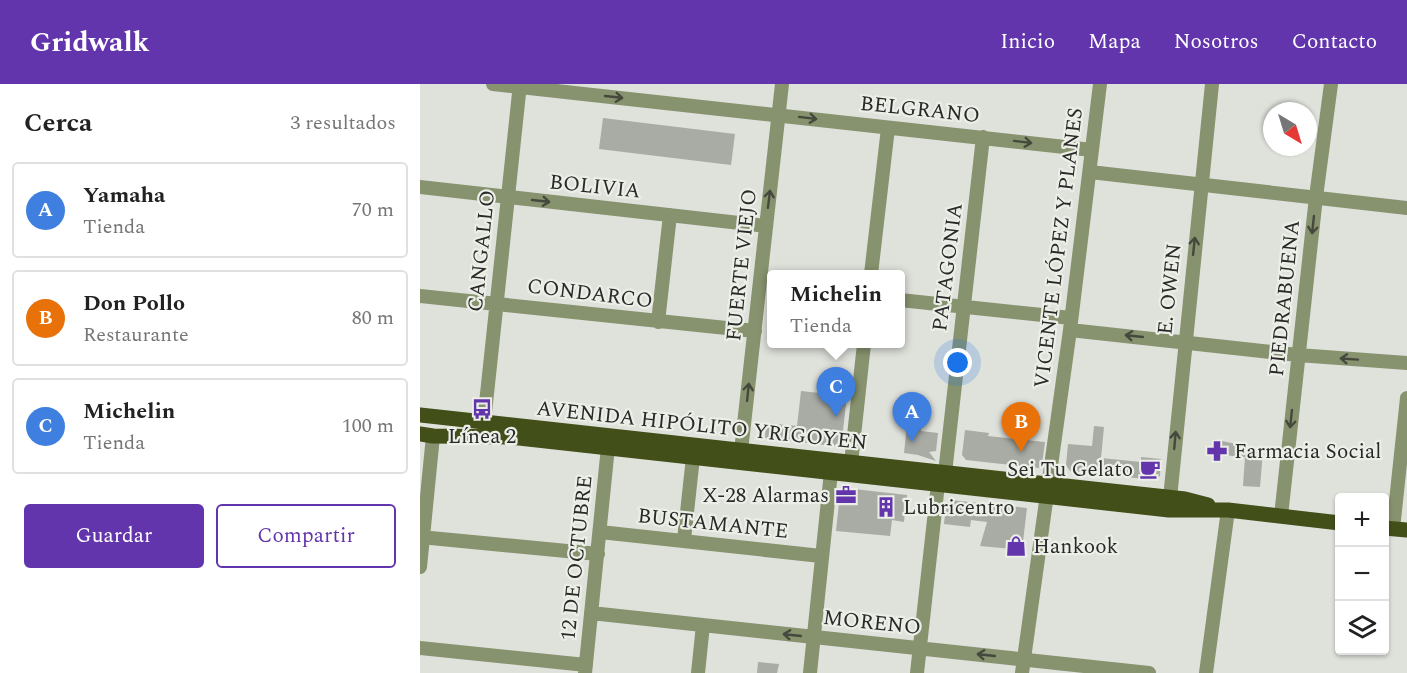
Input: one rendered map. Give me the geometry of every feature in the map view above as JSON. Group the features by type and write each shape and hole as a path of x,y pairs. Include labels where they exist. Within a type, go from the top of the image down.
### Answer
{"main road":[{"name":"AVENIDA HIPÓLITO YRIGOYEN","path":"420,416 851,463 942,479"},
{"path":"420,416 427,435 455,419"},
{"path":"464,436 484,422 510,436"},
{"name":"AVENIDA HIPÓLITO YRIGOYEN","path":"427,435 510,436 831,472 1170,498 1195,501 1228,510"},
{"name":"AVENIDA HIPÓLITO YRIGOYEN","path":"1048,489 1169,510 1228,510 1335,522"}],"street":[{"name":"BELGRANO","path":"493,84 520,85 1092,150"},
{"name":"FUERTE VIEJO","path":"741,451 755,331 766,285 766,226 782,84"},
{"name":"VICENTE LÓPEZ Y PLANES","path":"1023,666 1071,324 1100,84"},
{"name":"E. OWEN","path":"1170,498 1184,341 1212,84"},
{"name":"PIEDRABUENA","path":"1281,516 1316,197 1331,84"},
{"name":"CANGALLO","path":"484,422 520,85"},
{"path":"871,270 888,128"},
{"name":"PATAGONIA","path":"917,673 983,137"},
{"path":"1090,172 1407,208"},
{"name":"BOLIVIA","path":"420,188 766,226"},
{"path":"658,322 670,215"},
{"name":"CONDARCO","path":"420,296 755,331"},
{"path":"905,301 963,307 1184,341 1298,355 1407,363"},
{"path":"851,463 864,348"},
{"path":"1395,529 1407,398"},
{"path":"420,567 427,435"},
{"name":"12 DE OCTUBRE","path":"585,669 608,447"},
{"path":"684,540 693,457"},
{"path":"810,673 831,472"},
{"path":"1206,673 1228,510"},
{"name":"BUSTAMANTE","path":"600,532 821,556"},
{"path":"422,538 598,554"},
{"name":"MORENO","path":"591,613 919,648 1023,666 1149,673"},
{"path":"698,673 703,625"},
{"path":"420,648 585,669"}],"building":[{"path":"603,118 735,134 731,165 599,149"},
{"path":"801,391 847,396 842,439 834,446 765,438 766,423 797,426"},
{"path":"907,425 921,427 921,431 938,433 936,451 929,452 936,461 904,453"},
{"path":"1094,426 1104,427 1101,458 1141,462 1141,457 1161,459 1160,476 1154,480 1070,471 1066,465 1068,444 1092,446"},
{"path":"965,430 989,433 988,436 1045,442 1042,464 1039,468 966,460 962,455"},
{"path":"1213,439 1236,444 1236,447 1263,451 1260,487 1243,486 1245,457 1211,454"},
{"path":"845,488 907,495 904,522 892,520 890,536 836,531 840,493"},
{"path":"950,500 1027,508 1022,550 980,546 987,522 971,520 970,527 944,524 946,504"},
{"path":"758,662 779,664 777,673 757,673"}],"place":[{"name":"Línea 2","path":"482,409"},
{"name":"Michelin","path":"836,417"},
{"name":"Yamaha","path":"912,442"},
{"name":"Farmacia Social","path":"1217,451"},
{"name":"Don Pollo","path":"1021,452"},
{"name":"Sei Tu Gelato","path":"1150,469"},
{"name":"X-28 Alarmas","path":"846,495"},
{"name":"Lubricentro","path":"886,507"},
{"name":"Hankook","path":"1016,546"}]}
